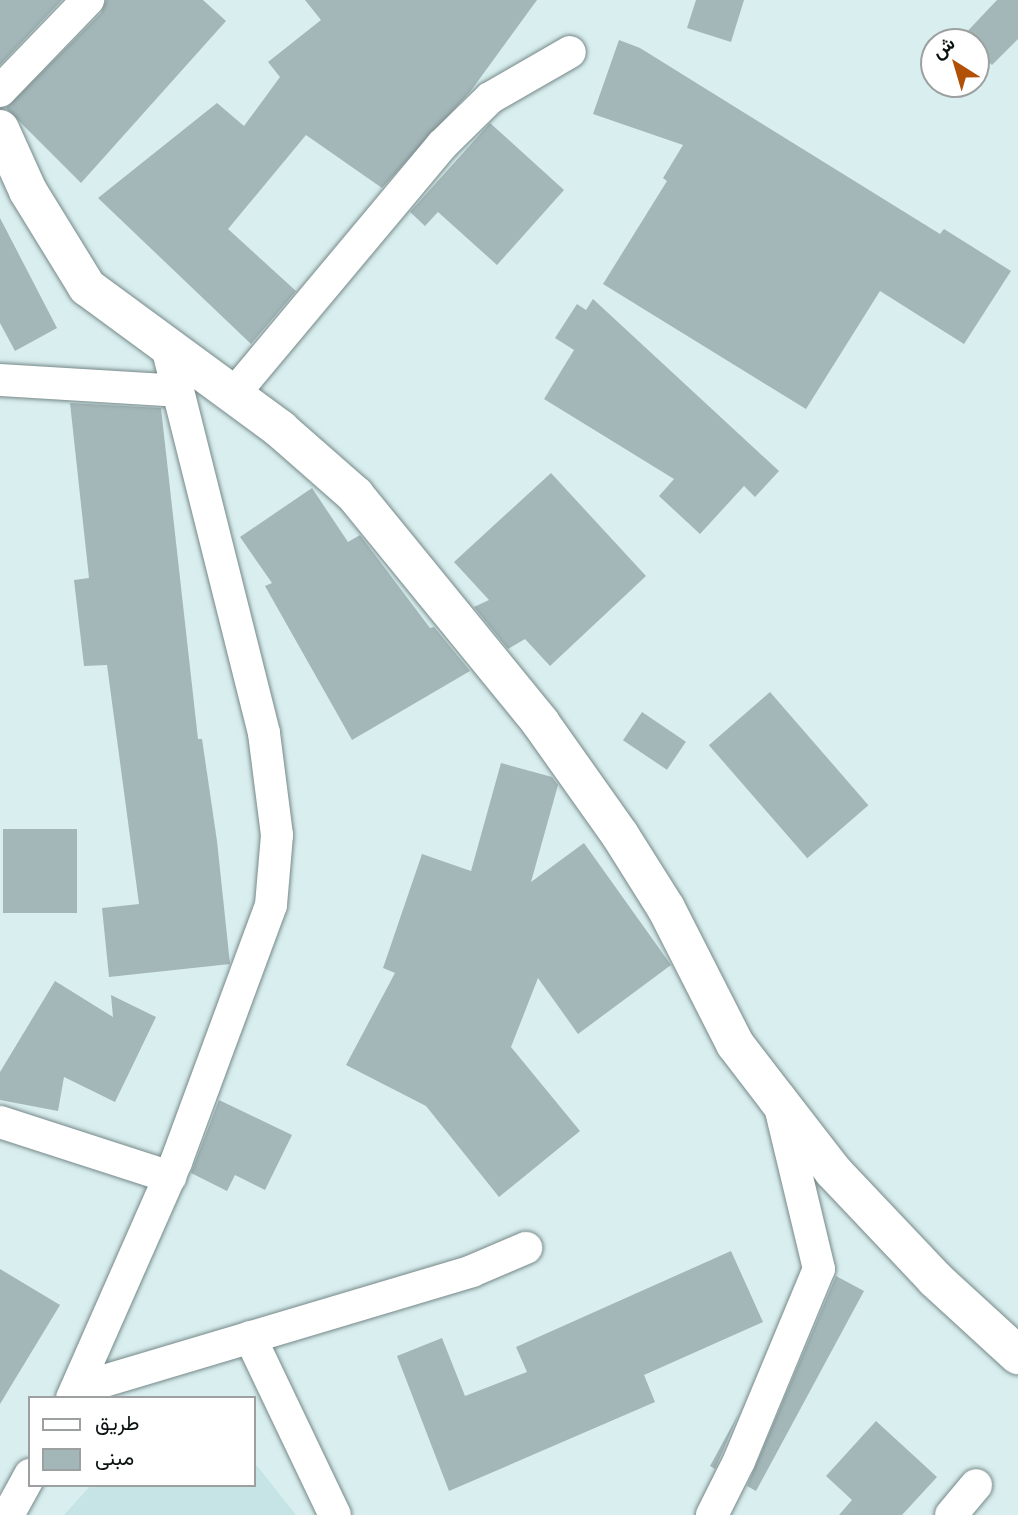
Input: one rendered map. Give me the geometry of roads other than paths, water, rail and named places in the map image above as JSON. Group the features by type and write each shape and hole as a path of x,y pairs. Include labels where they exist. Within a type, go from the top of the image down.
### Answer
{"street":[{"path":"0,91 88,0"},
{"path":"233,395 442,145 490,98 569,52"},
{"path":"0,129 29,191 87,286 167,348 280,429 355,495 540,722 666,908 735,1044 778,1100 833,1171 935,1279 1018,1355"},
{"path":"74,1393 170,1177 271,905 277,835 264,733 167,348"},
{"path":"0,380 178,391"},
{"path":"712,1515 739,1461 819,1269 778,1100"},
{"path":"0,1122 170,1177"},
{"path":"74,1393 472,1271 526,1248"},
{"path":"250,1337 335,1515"},
{"path":"8,1515 28,1479"},
{"path":"951,1515 976,1485"}]}
